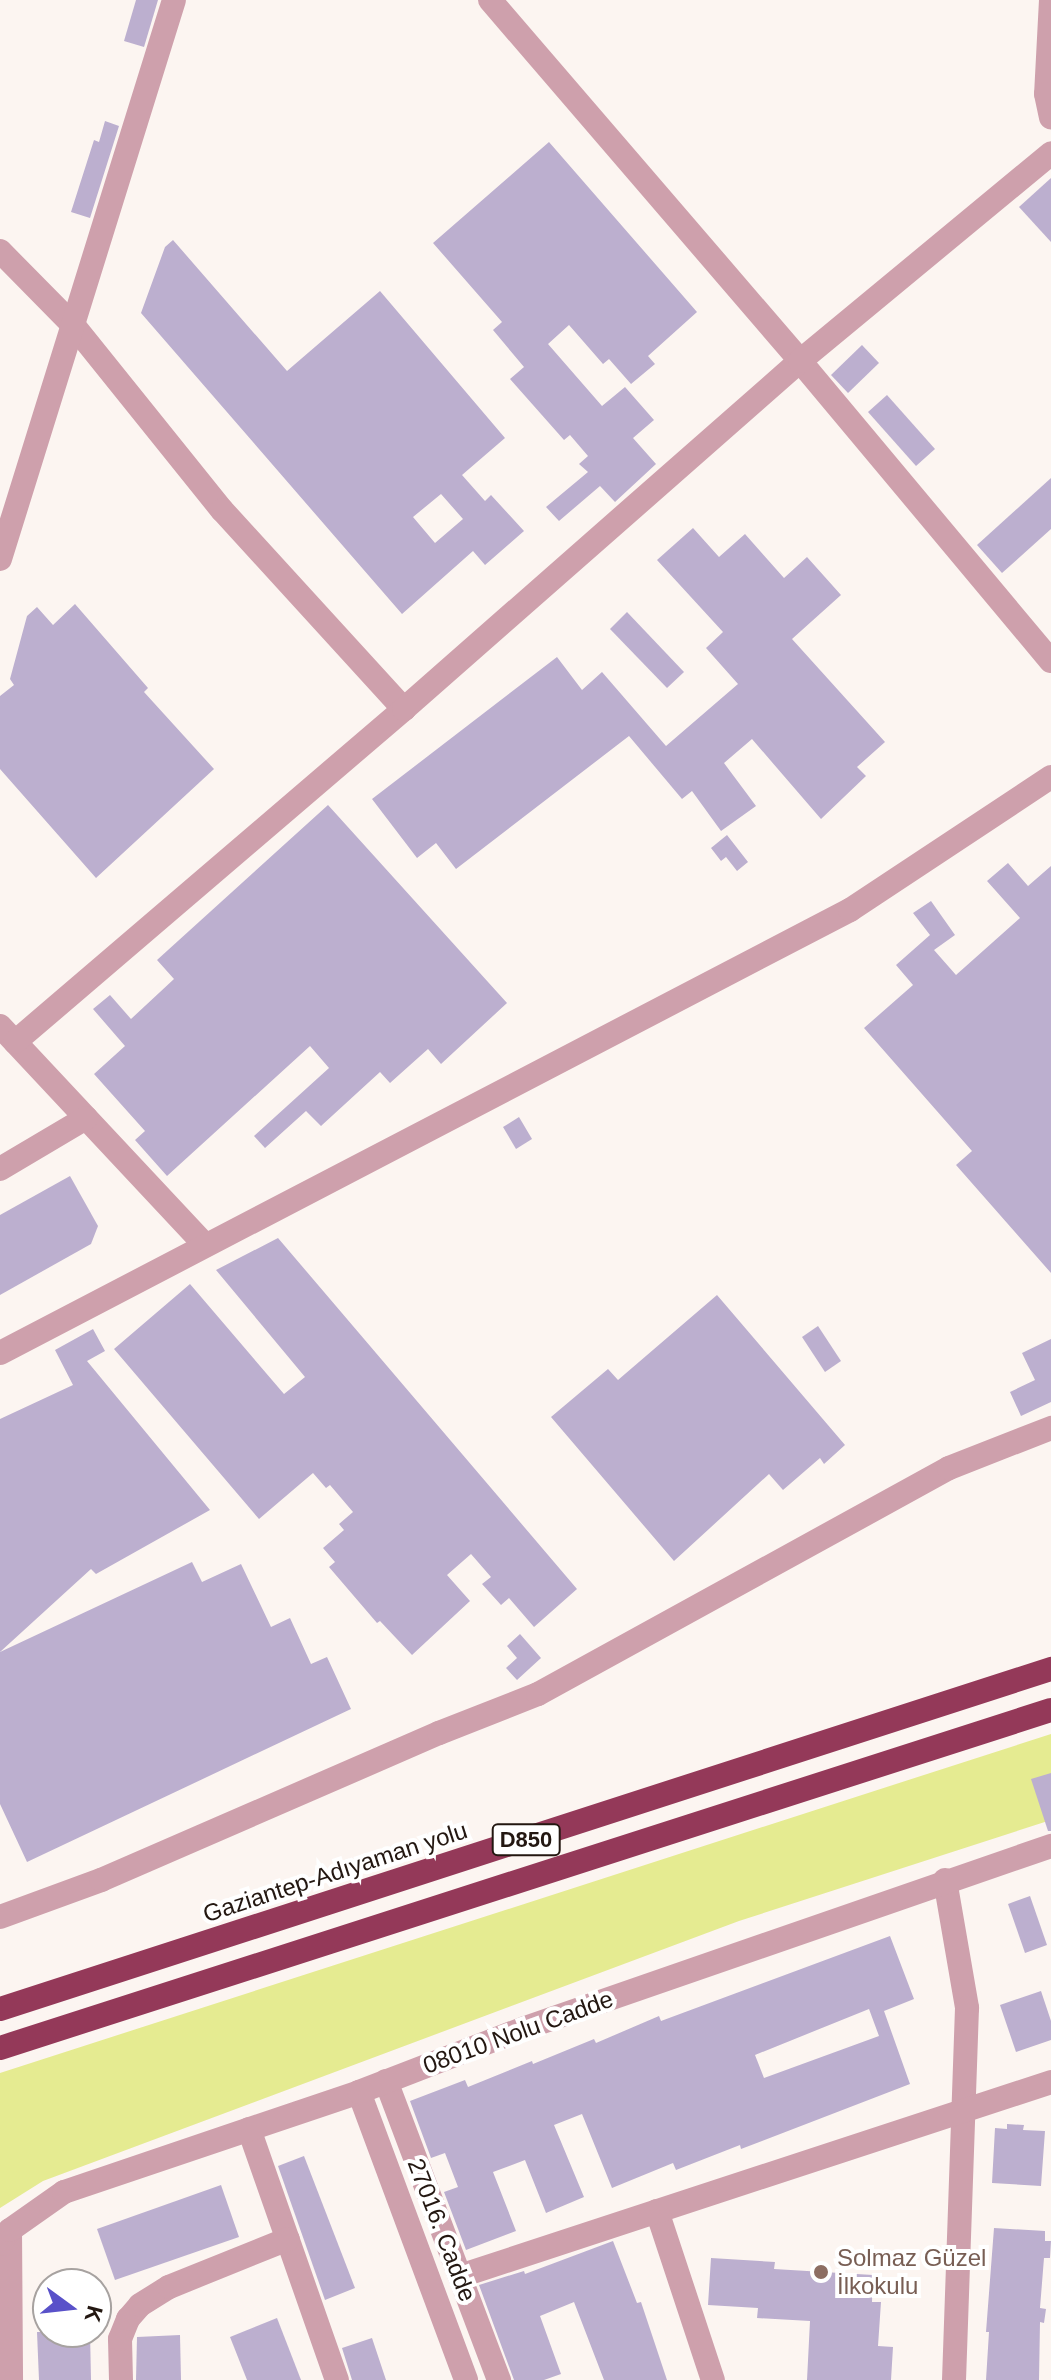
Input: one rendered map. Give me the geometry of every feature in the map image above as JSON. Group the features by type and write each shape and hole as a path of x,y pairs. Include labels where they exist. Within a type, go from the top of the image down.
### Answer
{"highway":[{"name":"Gaziantep-Adıyaman yolu","path":"0,2009 1051,1669"},
{"name":"D850","path":"0,2048 1051,1710"}],"street":[{"path":"0,559 174,0"},
{"path":"490,0 800,361 1051,661"},
{"path":"1051,0 1046,94 1051,117"},
{"path":"204,1244 7,1034 404,709 800,361 1051,153"},
{"path":"0,251 74,326 222,510 404,709"},
{"path":"0,1353 850,910 1051,777"},
{"path":"0,1169 86,1118"},
{"path":"0,1917 101,1880 439,1733 538,1694 949,1468 1051,1428"},
{"name":"08010 Nolu Cadde","path":"5,2237 64,2192 359,2092 945,1880 1051,1846"},
{"path":"945,1880 967,2008 954,2380"},
{"name":"27016. Cadde","path":"386,2081 499,2380"},
{"path":"460,2276 1051,2082"},
{"name":"27016. Cadde","path":"359,2092 466,2380"},
{"path":"249,2129 337,2380"},
{"path":"657,2211 713,2380"},
{"path":"5,2237 7,2364"},
{"path":"121,2380 120,2339 128,2319 140,2305 169,2287 288,2239"}],"green space":[{"path":"1051,1734 1051,1820 739,1921 43,2181 0,2208 0,2073"}],"building":[{"path":"136,0 158,0 144,47 124,41"},
{"path":"105,121 119,126 90,218 71,212 94,140 99,142"},
{"path":"549,142 697,312 648,356 655,364 631,384 609,359 603,364 569,325 548,344 602,406 625,387 654,420 633,438 656,464 615,502 600,486 559,521 546,507 588,472 579,464 588,456 570,435 564,440 510,379 524,367 493,330 502,322 433,243"},
{"path":"1051,178 1051,242 1019,207"},
{"path":"173,240 287,371 380,291 505,438 462,475 485,501 491,495 524,531 485,565 473,551 402,614 141,313 165,247","holes":["441,494 463,519 435,543 413,517"]},
{"path":"862,345 879,363 848,393 831,375"},
{"path":"887,395 935,449 916,466 868,412"},
{"path":"1051,478 1051,529 1002,573 977,545"},
{"path":"693,528 719,557 745,534 784,578 807,557 841,595 792,639 885,742 857,767 866,776 821,819 752,739 724,763 756,806 721,831 692,791 682,799 629,736 456,869 436,843 417,858 372,799 557,657 582,690 602,672 666,746 738,684 706,648 723,632 657,560"},
{"path":"75,604 148,688 144,692 214,769 96,878 0,769 0,696 14,685 10,679 27,616 37,607 53,625"},
{"path":"627,612 684,672 667,688 610,629"},
{"path":"328,805 507,1003 441,1064 428,1049 390,1083 380,1072 321,1126 306,1111 265,1148 254,1136 329,1068 310,1046 167,1176 135,1140 145,1131 94,1074 125,1046 93,1009 110,995 131,1019 174,979 157,960"},
{"path":"727,835 748,862 737,871 726,857 721,861 711,848"},
{"path":"1008,863 1028,886 1051,866 1051,1273 956,1165 972,1151 864,1028 913,985 896,965 930,935 913,913 931,901 955,935 934,950 956,975 1020,918 987,881"},
{"path":"519,1117 532,1139 516,1149 503,1127"},
{"path":"70,1176 98,1226 91,1244 0,1295 0,1215"},
{"path":"278,1238 577,1589 534,1627 509,1598 501,1605 482,1584 491,1577 471,1554 447,1575 470,1601 412,1655 380,1621 377,1623 329,1567 335,1562 323,1548 344,1530 339,1524 353,1512 330,1485 326,1488 313,1473 259,1519 114,1349 190,1284 284,1394 305,1377 216,1270"},
{"path":"717,1295 845,1445 824,1464 820,1458 783,1490 769,1474 674,1561 551,1417 608,1369 618,1380"},
{"path":"818,1326 841,1361 825,1372 802,1337"},
{"path":"93,1329 105,1351 87,1361 210,1510 96,1574 91,1569 0,1652 0,1419 73,1385 55,1350"},
{"path":"1051,1339 1051,1402 1021,1416 1010,1392 1035,1380 1022,1353"},
{"path":"192,1562 202,1582 241,1564 271,1627 290,1618 311,1664 327,1657 351,1709 27,1862 0,1804 0,1652"},
{"path":"520,1634 541,1658 517,1680 506,1668 517,1658 507,1646"},
{"path":"1051,1773 1051,1831 1048,1831 1031,1779"},
{"path":"1030,1896 1047,1945 1025,1953 1008,1904"},
{"path":"890,1936 914,1999 884,2011 910,2084 741,2149 740,2145 676,2170 673,2163 612,2188 582,2114 554,2125 584,2197 546,2213 525,2160 493,2172 516,2231 466,2250 444,2192 458,2187 445,2153 431,2158 410,2101 465,2080 468,2087 594,2039 596,2043 659,2016 661,2021","holes":["869,2009 879,2036 764,2078 755,2055"]},
{"path":"1041,1991 1051,2021 1051,2040 1016,2052 1000,2005"},
{"path":"1007,2124 1024,2125 1023,2130 1045,2131 1041,2186 992,2183 995,2128 1007,2129"},
{"path":"304,2156 355,2288 325,2300 278,2166"},
{"path":"221,2185 239,2237 115,2280 97,2229"},
{"path":"994,2228 1045,2231 1045,2241 1051,2241 1050,2258 1044,2258 1040,2308 1046,2309 1044,2323 1040,2322 1039,2380 986,2380 989,2332 986,2332"},
{"path":"613,2241 637,2303 641,2302 667,2380 604,2380 574,2302 540,2316 561,2374 544,2380 514,2380 479,2285 524,2271 525,2274"},
{"path":"711,2258 775,2262 774,2269 873,2275 872,2302 881,2302 878,2346 893,2347 891,2380 807,2380 810,2321 757,2318 758,2308 708,2305"},
{"path":"277,2318 301,2380 247,2380 230,2337"},
{"path":"180,2335 181,2380 136,2380 137,2337"},
{"path":"372,2338 386,2380 352,2380 342,2348"},
{"path":"38,2348 90,2348 91,2380 39,2380"}],"place":[{"name":"Solmaz Güzel İlkokulu","path":"821,2272"}]}
